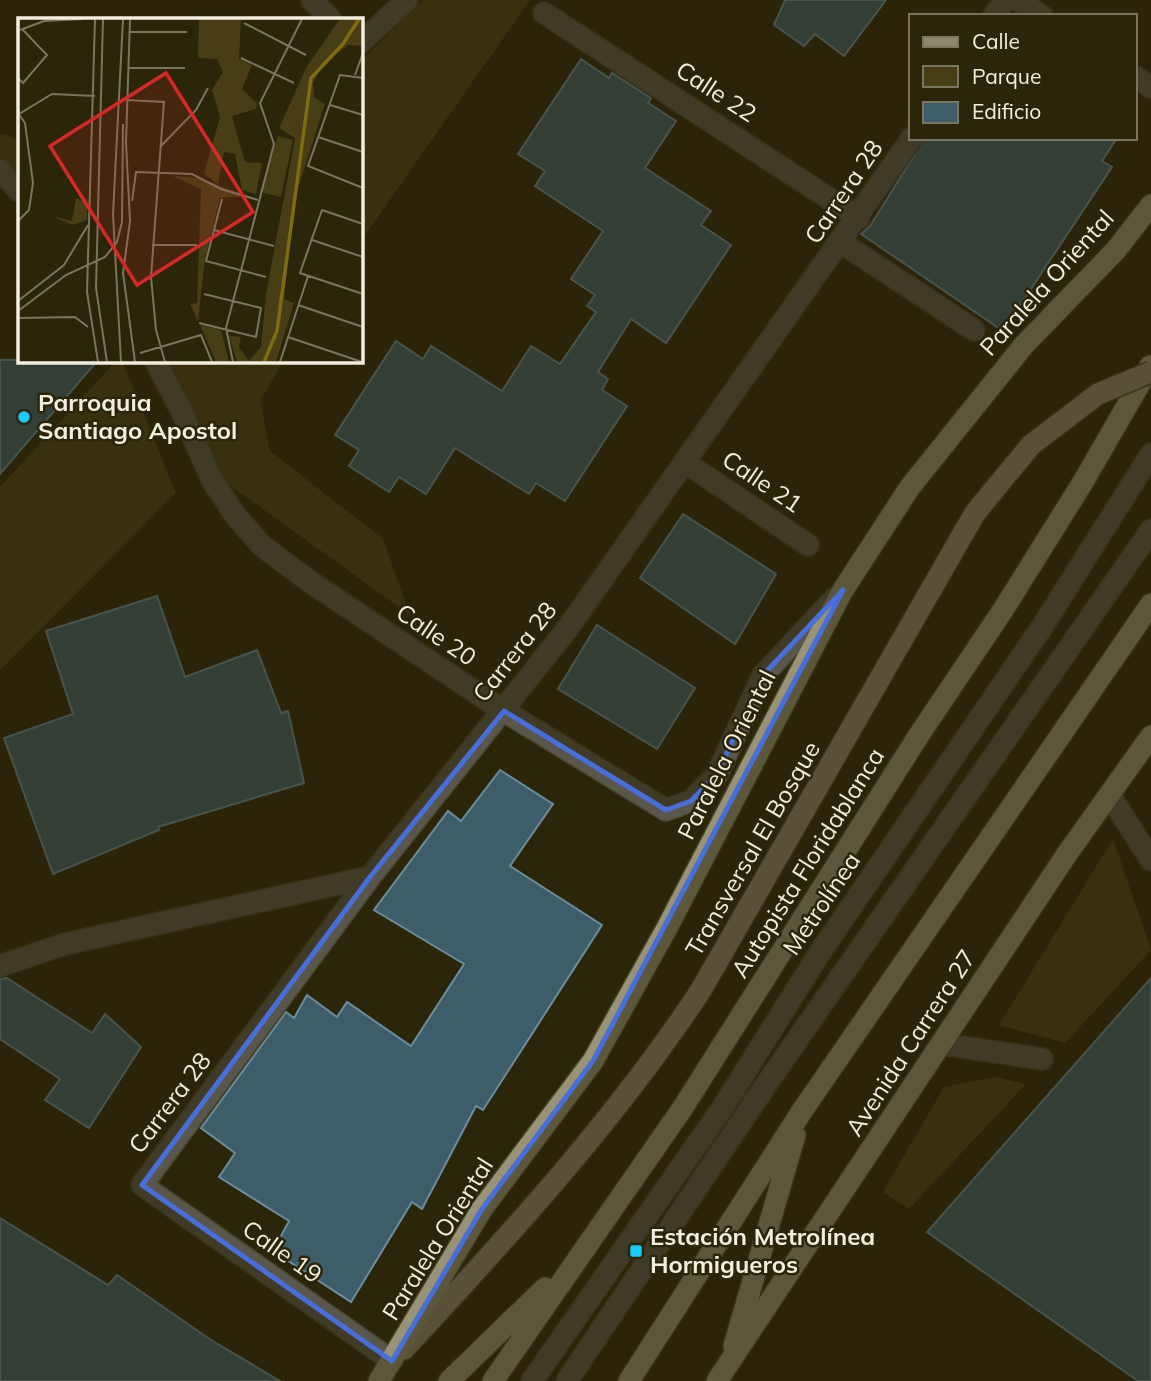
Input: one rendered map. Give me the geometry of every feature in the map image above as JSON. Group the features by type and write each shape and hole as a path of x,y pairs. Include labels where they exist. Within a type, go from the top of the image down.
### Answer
{"highway":[{"name":"Paralela Oriental","path":"392,1361 482,1209 593,1061 667,928 843,590 910,487 962,418 1024,345 1116,250 1151,205"},
{"name":"Autopista Floridablanca","path":"493,1381 682,1109 824,890 1083,482 1151,364"},
{"path":"629,1381 802,1111 1151,604"},
{"name":"Avenida Carrera 27","path":"723,1373 1109,794 1151,736"},
{"path":"723,1373 802,1111"},
{"path":"449,1381 579,1255"},
{"path":"379,1381 392,1361"}],"main road":[{"name":"Transversal El Bosque","path":"392,1361 494,1252 660,1052 701,990 975,513 1031,445 1098,394 1151,372"}],"street":[{"path":"312,0 329,18"},
{"path":"362,41 407,0"},
{"path":"1018,0 1039,14"},
{"name":"Calle 22","path":"544,13 859,218"},
{"name":"Carrera 28","path":"142,1185 370,877 568,628 842,243 911,140"},
{"path":"0,170 18,190"},
{"path":"842,243 974,330"},
{"name":"Calle 20","path":"156,362 212,480 235,515 261,545 309,582 504,711 666,810 691,801 717,774 763,675 843,590"},
{"name":"Metrolínea","path":"533,1381 723,1107 819,954 1044,624 1151,454"},
{"name":"Calle 21","path":"686,463 808,545"},
{"path":"567,1381 770,1079 1151,530"},
{"path":"1109,794 1151,860"},
{"path":"0,966 65,944 370,877"},
{"path":"942,1044 1042,1059"},
{"name":"Calle 19","path":"142,1185 392,1361"}],"highlighted area":[{"path":"843,590 593,1061 482,1209 392,1361 142,1185 370,877 504,711 666,810 691,801 717,774 763,675"}],"green space":[{"path":"423,0 530,0 362,240 362,60"},
{"path":"7,134 18,141 18,188 0,169 0,135"},
{"path":"115,362 123,362 176,493 0,670 0,487"},
{"path":"162,362 283,362 260,400 270,451 383,539 410,615 224,481"},
{"path":"1113,839 1151,950 1065,1043 999,1025"},
{"path":"995,1077 1026,1084 909,1209 883,1192 944,1087"}],"building":[{"path":"785,0 886,0 844,56 815,34 804,46 774,25"},
{"path":"581,59 609,78 612,73 651,98 648,103 676,121 645,168 711,211 701,225 731,245 666,343 631,319 598,372 608,379 602,390 627,406 565,501 536,483 529,494 455,448 426,494 399,477 389,492 349,466 359,450 335,435 396,341 423,359 431,346 502,391 531,346 560,364 596,312 587,306 595,295 571,279 603,231 535,186 545,171 518,154"},
{"path":"924,140 1116,140 1102,161 1112,167 1003,331 861,234 870,226"},
{"name":"Parroquia Santiago Apostol","path":"0,360 96,362 0,474"},
{"path":"683,514 776,574 735,644 640,578"},
{"path":"157,596 185,677 257,650 281,713 288,711 304,783 158,827 159,830 53,874 4,738 73,714 46,631"},
{"path":"597,625 695,688 657,749 558,689"},
{"path":"500,770 553,804 510,866 602,925 483,1110 476,1106 422,1209 412,1202 351,1302 273,1251 289,1221 219,1177 235,1153 201,1128 286,1012 294,1018 307,995 337,1017 347,1002 411,1046 464,964 374,910 448,811 461,821"},
{"path":"7,978 92,1033 105,1014 141,1047 89,1128 45,1100 60,1079 0,1039 0,979"},
{"path":"1151,978 1151,1381 1138,1381 927,1232"},
{"path":"0,1218 108,1285 117,1275 211,1340 280,1381 0,1381"}],"place":[{"name":"Parroquia Santiago Apostol","path":"24,417"},
{"name":"Estación Metrolínea Hormigueros","path":"636,1251"}]}
